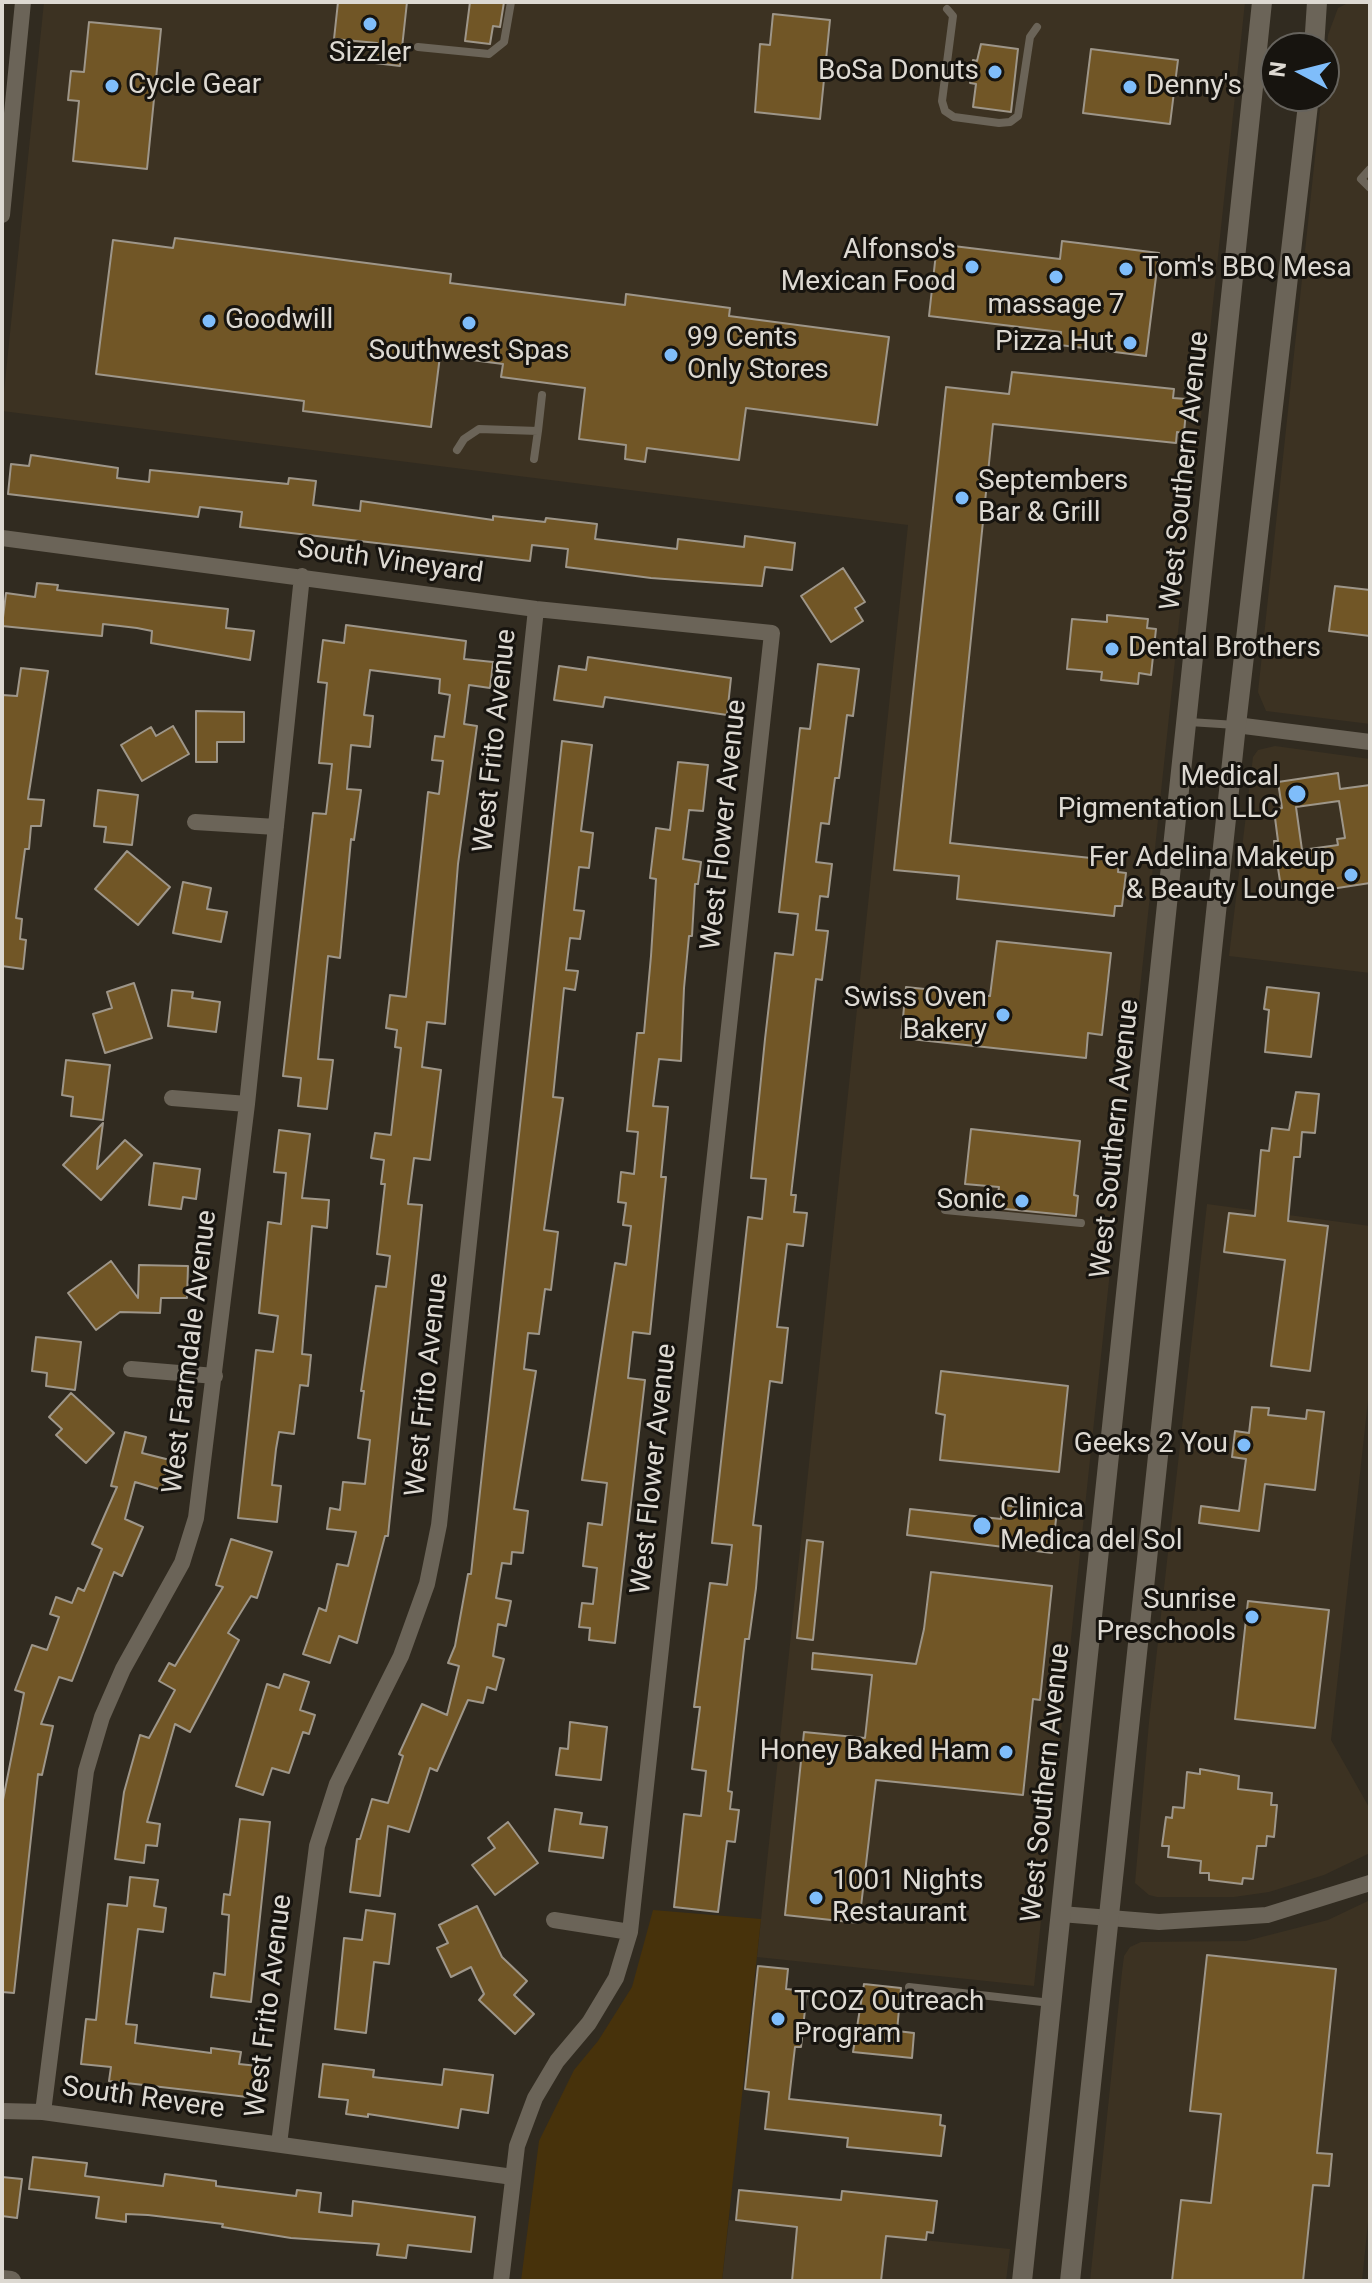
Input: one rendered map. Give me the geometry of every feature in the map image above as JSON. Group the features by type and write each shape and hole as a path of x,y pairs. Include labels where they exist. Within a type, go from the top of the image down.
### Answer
{"main road":[{"name":"West Southern Avenue","path":"1022,2281 1189,722 1262,2"},
{"path":"1315,32 1317,2"},
{"path":"1070,2281 1236,725 1307,112"},
{"path":"2,2280 11,2281"}],"street":[{"path":"2,215 23,2"},
{"name":"South Vineyard","path":"2,538 536,609 772,633"},
{"name":"West Farmdale Avenue","path":"43,2112 86,1771 102,1717 123,1669 182,1563 196,1518 247,1104 302,576"},
{"name":"West Frito Avenue","path":"279,2144 317,1846 337,1784 401,1656 427,1584 439,1525 536,609"},
{"name":"West Flower Avenue","path":"501,2281 517,2146 535,2098 557,2061 589,2023 616,1978 630,1932 772,633"},
{"path":"1236,725 1370,742"},
{"path":"195,822 276,827"},
{"path":"172,1098 247,1104"},
{"path":"131,1369 215,1376"},
{"path":"1061,1914 1159,1922 1267,1915 1370,1883"},
{"path":"554,1920 630,1932"},
{"name":"South Revere","path":"2,2111 43,2112 513,2177"}],"lane":[{"path":"418,47 489,54 504,42 511,2"},
{"path":"947,9 953,16 942,101 945,111 954,117 999,123 1010,122 1018,116 1030,37 1037,27"},
{"path":"1370,169 1365,177 1370,188"},
{"path":"534,459 542,395"},
{"path":"457,450 464,439 479,429 538,431"},
{"path":"1189,722 1236,725"},
{"path":"945,1210 1081,1223"},
{"path":"909,1987 1052,2003"}],"shaded area":[{"path":"44,2 1245,2 1034,1986 757,1957 908,525 2,411"},
{"path":"1350,2 1370,2 1370,724 1266,711 1258,692 1320,112 1340,112 1340,32 1329,32 1338,8"},
{"path":"1275,746 1370,759 1370,973 1229,956 1253,757 1258,750"},
{"path":"1207,1204 1370,1226 1370,1382 1331,1740 1370,1809 1370,1853 1324,1875 1269,1892 1234,1897 1157,1897 1149,1895 1135,1883 1149,1722"},
{"path":"1370,1900 1370,2203 1362,2281 1090,2281 1122,1972 1124,1956 1130,1947 1141,1942 1246,1941 1328,1920"},
{"path":"653,1910 761,1919 722,2281 521,2281 539,2141 574,2070 598,2041 632,1987"},
{"path":"729,2220 1010,2249 1006,2281 722,2281"}],"building":[{"name":"Sizzler","path":"338,2 407,2 400,66 375,63 377,43 334,39"},
{"path":"470,2 504,2 500,27 493,26 490,44 465,41"},
{"path":"773,14 830,20 820,119 755,112 760,44 770,45"},
{"name":"Cycle Gear","path":"89,22 161,29 147,169 73,161 79,101 68,100 71,71 84,72"},
{"name":"BoSa Donuts","path":"981,44 1018,49 1011,112 973,107 976,84 970,83 973,60 977,61"},
{"name":"Denny's","path":"1091,49 1178,60 1170,124 1083,113"},
{"path":"175,238 451,274 450,283 625,305 626,294 730,308 729,316 889,337 877,425 746,408 739,460 647,448 645,462 625,459 626,445 579,439 585,388 501,377 503,364 440,356 431,427 303,411 304,401 96,374 113,240 173,248"},
{"path":"1062,241 1159,253 1146,356 1060,345 1061,332 929,316 937,244 1060,259"},
{"path":"1012,372 1174,389 1173,398 1187,399 1184,433 1177,432 1176,443 993,424 950,843 1119,861 1118,872 1126,873 1122,906 1115,906 1114,916 957,899 959,876 894,870 946,387 1009,394"},
{"path":"31,455 118,468 117,478 149,482 150,470 288,484 289,478 316,481 313,505 360,511 361,501 493,520 493,516 545,522 546,518 597,524 595,539 677,549 678,539 744,547 745,536 795,543 792,570 765,567 762,586 651,578 566,567 568,549 532,545 530,561 240,527 242,512 200,507 198,517 8,494 11,464 29,466"},
{"path":"843,568 865,602 855,608 863,621 831,642 801,596"},
{"path":"37,583 58,585 57,590 228,609 226,628 254,631 250,660 151,643 152,631 137,628 103,624 102,636 2,626 6,593 35,597"},
{"path":"1335,586 1370,590 1370,636 1329,631"},
{"name":"Dental Brothers","path":"1107,615 1148,619 1147,628 1156,629 1151,675 1139,673 1138,684 1101,680 1102,672 1067,669 1072,619 1107,622"},
{"path":"346,625 466,641 464,659 493,662 490,688 469,685 464,724 477,726 458,864 445,1024 427,1022 422,1067 441,1070 430,1160 414,1158 408,1204 422,1205 388,1536 385,1536 357,1643 339,1636 330,1663 303,1654 319,1608 326,1611 337,1564 348,1566 356,1532 327,1529 330,1508 340,1510 343,1482 365,1484 370,1440 358,1438 364,1391 361,1391 376,1286 386,1287 390,1256 377,1254 385,1184 381,1184 384,1160 371,1158 375,1133 391,1135 401,1048 395,1047 397,1030 386,1028 390,995 406,997 428,792 439,794 443,761 432,760 435,736 444,737 450,695 439,693 440,679 370,670 364,715 373,716 370,747 351,745 347,789 361,790 354,840 351,839 340,958 328,956 318,1059 333,1060 327,1109 298,1106 301,1078 283,1076 313,813 326,814 332,764 319,763 327,683 318,682 323,640 344,643"},
{"path":"588,657 731,678 727,715 605,697 603,707 554,700 559,666 586,670"},
{"path":"818,664 859,669 853,716 847,715 829,824 821,823 816,862 832,864 828,897 820,896 816,930 828,931 822,980 816,979 791,1195 796,1195 794,1212 807,1213 803,1246 787,1244 777,1327 788,1328 782,1383 770,1381 753,1525 761,1526 756,1588 749,1639 745,1639 728,1791 732,1792 730,1809 739,1810 735,1842 727,1841 718,1912 674,1907 684,1814 701,1816 706,1771 692,1769 700,1707 694,1707 710,1583 727,1585 732,1545 712,1543 748,1217 762,1219 766,1179 751,1178 765,1039 775,953 793,955 798,914 779,912 800,728 810,729"},
{"path":"21,668 48,671 28,799 44,800 41,826 31,826 16,918 22,919 20,939 26,940 23,969 2,966 2,695 17,696"},
{"path":"196,711 244,712 244,742 217,742 217,762 196,762"},
{"path":"173,726 189,754 142,781 121,745 151,727 156,736"},
{"path":"562,741 592,745 581,831 593,833 589,868 579,867 574,910 584,911 580,939 570,938 566,970 578,971 575,990 564,988 553,1097 563,1098 544,1230 558,1232 551,1290 545,1289 539,1334 528,1333 524,1369 536,1371 514,1509 528,1511 523,1553 512,1552 511,1564 502,1563 496,1598 511,1601 506,1626 498,1624 493,1656 504,1659 496,1690 487,1687 483,1703 468,1700 437,1771 430,1768 409,1832 388,1826 380,1896 350,1892 357,1839 360,1839 372,1799 388,1803 403,1756 399,1754 422,1704 447,1715 459,1666 448,1663 455,1646 468,1574 471,1574"},
{"path":"678,762 708,765 703,811 689,810 683,859 701,862 698,884 695,884 692,936 689,936 681,1061 659,1059 653,1106 668,1107 661,1177 666,1177 650,1334 633,1332 628,1378 645,1380 615,1643 589,1640 590,1628 579,1627 582,1603 593,1604 597,1568 583,1566 588,1523 602,1525 607,1483 582,1480 615,1263 626,1265 631,1226 623,1225 626,1203 618,1202 621,1172 634,1174 638,1132 627,1131 637,1033 644,1033 651,956 656,879 650,878 656,828 670,830"},
{"path":"1338,773 1340,789 1370,785 1370,883 1331,889 1329,881 1281,888 1274,841 1278,841 1274,810 1282,808 1278,782","holes":["1339,801 1345,838 1337,839 1338,845 1302,850 1296,807"]},
{"path":"98,790 138,795 132,845 104,842 106,827 94,826"},
{"path":"127,851 170,887 138,925 95,889"},
{"path":"183,882 211,888 207,909 227,912 221,942 173,933"},
{"name":"Swiss Oven Bakery","path":"997,941 1111,953 1102,1035 1088,1033 1086,1058 901,1038 906,987 990,996"},
{"path":"134,983 152,1038 105,1053 93,1014 112,1008 107,992"},
{"path":"1267,987 1319,993 1311,1057 1265,1052 1269,1010 1264,1009"},
{"path":"172,990 193,992 192,998 220,1002 216,1032 168,1026"},
{"path":"66,1060 110,1065 103,1120 71,1116 73,1097 62,1095"},
{"path":"1296,1092 1319,1094 1315,1133 1302,1132 1300,1157 1294,1157 1288,1221 1328,1226 1310,1371 1271,1366 1285,1260 1224,1252 1229,1213 1255,1216 1261,1150 1269,1151 1272,1128 1289,1130"},
{"path":"103,1123 97,1169 125,1140 142,1155 101,1200 63,1165"},
{"path":"971,1129 1080,1141 1074,1195 1078,1196 1076,1216 996,1208 999,1187 965,1184"},
{"path":"279,1130 310,1134 302,1198 329,1200 327,1228 312,1226 302,1354 311,1355 308,1386 300,1385 294,1434 279,1432 272,1485 281,1486 277,1522 238,1518 256,1350 273,1352 278,1316 259,1313 268,1222 281,1224 286,1173 274,1172"},
{"path":"154,1163 200,1169 196,1199 183,1197 181,1209 149,1205"},
{"path":"111,1261 138,1298 139,1265 188,1266 187,1298 161,1298 160,1313 120,1312 96,1330 68,1293"},
{"path":"36,1337 81,1342 75,1390 46,1386 47,1373 32,1371"},
{"path":"941,1371 1068,1386 1059,1472 940,1460 945,1415 936,1413"},
{"path":"71,1393 114,1433 86,1463 56,1435 62,1429 49,1417"},
{"path":"1252,1407 1269,1408 1268,1415 1306,1419 1307,1410 1324,1412 1315,1490 1265,1484 1259,1531 1199,1523 1201,1506 1239,1511 1246,1459 1232,1457 1235,1431 1249,1433"},
{"path":"125,1432 146,1437 142,1453 170,1460 162,1490 135,1482 125,1519 143,1527 122,1576 114,1572 72,1681 59,1677 41,1724 53,1726 42,1775 38,1774 14,1993 2,1992 2,1805 24,1693 15,1690 32,1645 47,1650 59,1617 50,1614 56,1597 72,1603 78,1588 84,1591 102,1549 92,1544 117,1487 111,1486"},
{"name":"Clinica Medica del Sol","path":"1002,1505 1057,1511 1052,1553 907,1535 910,1509 1001,1519"},
{"path":"231,1539 272,1552 257,1598 251,1596 228,1633 239,1640 190,1732 175,1724 147,1822 160,1824 157,1846 146,1845 144,1863 115,1859 124,1792 140,1735 149,1738 175,1690 159,1681 169,1663 175,1666 223,1587 216,1585"},
{"path":"807,1540 823,1542 813,1640 797,1638"},
{"path":"931,1572 1052,1586 1040,1700 1033,1699 1023,1795 876,1780 859,1923 785,1915 804,1732 865,1738 872,1675 812,1669 813,1653 916,1664"},
{"path":"1248,1601 1329,1610 1315,1728 1235,1719"},
{"path":"284,1674 309,1682 300,1710 315,1715 309,1734 303,1732 289,1773 272,1768 263,1795 236,1786 267,1684 279,1688"},
{"path":"570,1722 607,1727 601,1780 556,1775 560,1748 568,1749"},
{"path":"1200,1769 1239,1776 1238,1789 1272,1793 1271,1805 1277,1805 1274,1837 1267,1836 1266,1846 1257,1846 1253,1879 1243,1878 1242,1884 1209,1880 1209,1873 1200,1873 1201,1861 1168,1857 1169,1846 1162,1846 1166,1817 1172,1818 1173,1807 1184,1808 1187,1772 1200,1774"},
{"path":"555,1809 582,1813 580,1824 607,1827 603,1858 549,1851"},
{"path":"240,1819 270,1822 251,2002 211,1997 214,1973 225,1975 229,1915 222,1914 224,1894 230,1895"},
{"path":"508,1822 538,1863 495,1895 472,1865 495,1848 488,1838"},
{"path":"130,1877 158,1880 154,1906 166,1908 163,1932 138,1929 126,2024 137,2025 135,2043 211,2053 211,2048 241,2052 239,2064 258,2066 256,2098 109,2081 111,2067 81,2064 86,2019 96,2020 108,1904 127,1906"},
{"path":"477,1906 502,1957 527,1981 514,1995 534,2014 515,2034 479,2000 484,1994 471,1967 451,1977 437,1948 448,1943 439,1925"},
{"path":"366,1910 395,1914 389,1964 374,1962 366,2033 335,2029 344,1938 362,1940"},
{"path":"1207,1955 1336,1969 1317,2153 1332,2154 1329,2186 1313,2185 1303,2281 1172,2281 1181,2200 1211,2203 1221,2114 1190,2111"},
{"path":"758,1966 788,1969 786,1989 807,1991 801,2047 795,2047 789,2099 941,2115 940,2125 945,2126 941,2156 847,2147 848,2138 765,2129 769,2092 745,2089"},
{"path":"864,1984 901,1988 897,2031 914,2033 912,2058 853,2052"},
{"path":"323,2064 374,2070 373,2077 442,2085 444,2069 493,2075 488,2113 461,2109 458,2128 368,2114 368,2117 346,2114 348,2100 319,2097"},
{"path":"33,2157 87,2163 85,2176 163,2186 165,2174 216,2181 216,2186 296,2196 297,2190 321,2193 319,2212 352,2216 353,2201 475,2217 471,2252 408,2245 406,2258 377,2255 379,2244 291,2238 222,2227 223,2224 148,2215 126,2214 126,2222 96,2218 99,2197 29,2189"},
{"path":"2,2177 22,2179 17,2218 2,2216"},
{"path":"739,2190 841,2200 842,2191 937,2201 933,2233 927,2232 926,2240 886,2236 881,2281 792,2281 797,2227 736,2220"}],"place":[{"name":"Sizzler","path":"370,24"},
{"name":"BoSa Donuts","path":"995,72"},
{"name":"Cycle Gear","path":"112,86"},
{"name":"Denny's","path":"1130,87"},
{"name":"Alfonso's Mexican Food","path":"972,267"},
{"name":"Tom's BBQ Mesa","path":"1126,269"},
{"name":"massage 7","path":"1056,277"},
{"name":"Goodwill","path":"209,321"},
{"name":"Southwest Spas","path":"469,323"},
{"name":"Pizza Hut","path":"1130,343"},
{"name":"99 Cents Only Stores","path":"671,355"},
{"name":"Septembers Bar & Grill","path":"962,498"},
{"name":"Dental Brothers","path":"1112,649"},
{"name":"Medical Pigmentation LLC","path":"1297,794"},
{"name":"Fer Adelina Makeup & Beauty Lounge","path":"1351,875"},
{"name":"Swiss Oven Bakery","path":"1003,1015"},
{"name":"Sonic","path":"1022,1201"},
{"name":"Geeks 2 You","path":"1244,1445"},
{"name":"Clinica Medica del Sol","path":"982,1526"},
{"name":"Sunrise Preschools","path":"1252,1617"},
{"name":"Honey Baked Ham","path":"1006,1752"},
{"name":"1001 Nights Restaurant","path":"816,1898"},
{"name":"TCOZ Outreach Program","path":"778,2019"}]}
